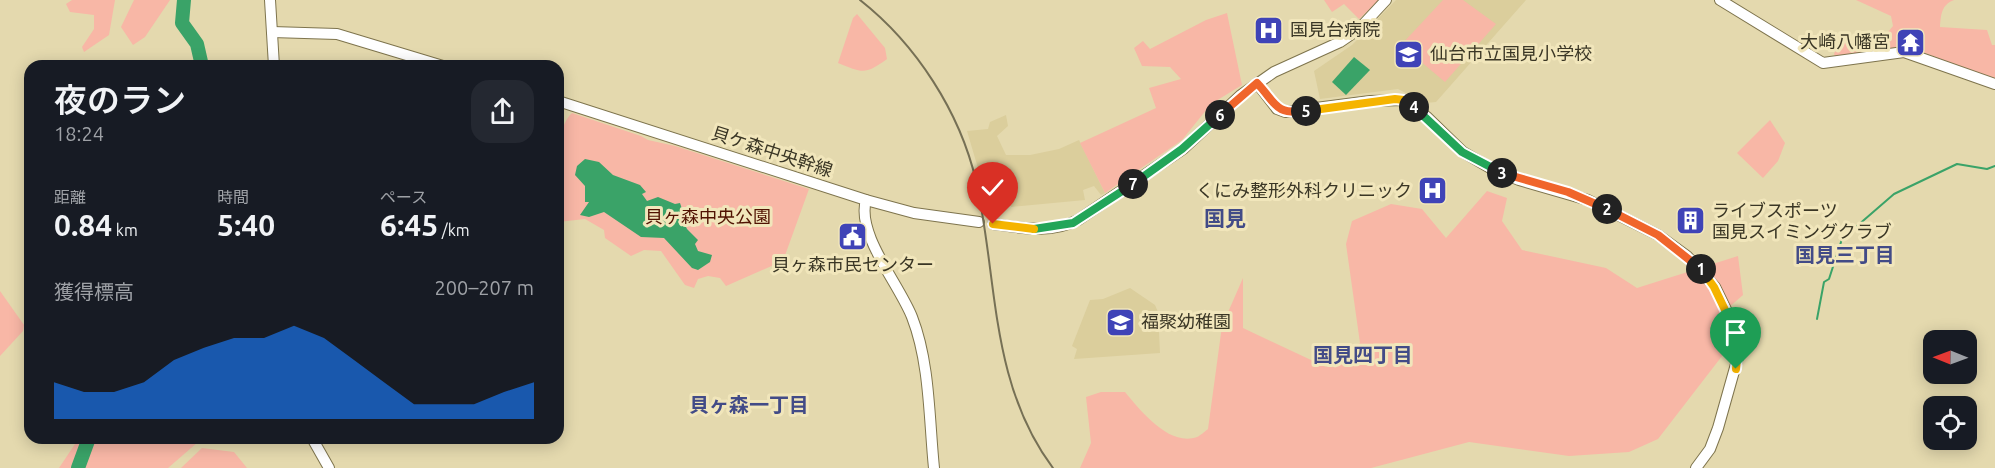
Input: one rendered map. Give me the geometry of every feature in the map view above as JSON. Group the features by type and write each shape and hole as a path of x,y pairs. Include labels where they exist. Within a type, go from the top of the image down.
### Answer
{"street":[{"path":"270,0 274,60"},
{"path":"993,224 1039,230 1061,227 1078,220 1182,149 1231,103 1257,83 1274,72 1340,42 1359,29 1386,0"},
{"path":"1720,0 1823,63 1904,52 1995,84"},
{"path":"272,32 336,34 423,60"},
{"path":"1257,83 1277,109 1285,112 1370,101 1404,100 1427,117 1462,152 1492,169 1519,180 1588,200 1658,235 1687,256 1714,287 1736,330 1740,350 1718,428 1710,449 1696,468"},
{"name":"貝ケ森中央幹線","path":"564,103 866,200 914,213 979,222"},
{"path":"866,200 863,210 868,231 907,306 918,336 934,468"},
{"path":"315,444 329,468"}],"shaded area":[{"name":"仙台市立国見小学校","path":"1396,0 1526,0 1436,102 1425,103 1398,89 1320,99 1314,71 1352,45"},
{"path":"1354,57 1370,70 1346,95 1332,82"},
{"path":"1006,115 1008,126 997,136 1006,155 1030,155 1059,149 1079,140 1105,193 1101,195 1094,186 1083,190 1085,200 1011,207 1008,182 983,185 967,131 988,129 990,122"},
{"path":"585,159 599,162 613,175 640,185 646,192 642,194 647,201 658,197 675,204 680,203 683,212 680,214 687,229 698,240 695,244 698,251 712,255 710,262 698,270 692,268 664,238 641,237 604,212 589,217 580,215 589,202 585,202 585,186 575,175 577,166"},
{"name":"福聚幼稚園","path":"1130,288 1155,305 1158,312 1160,353 1074,359 1077,349 1072,346 1090,300 1103,299"}],"green space":[{"path":"72,0 115,0 109,35 84,52 82,47 94,29 94,15 70,12 66,4"},
{"path":"134,0 170,0 145,37 133,45 121,27"},
{"path":"1324,0 1379,0 1359,19 1344,4 1332,12"},
{"path":"1443,0 1463,0 1496,24 1445,82 1401,45"},
{"path":"1856,0 1954,0 1944,8 1940,27 1987,30 1992,45 1995,45 1995,80 1915,49 1904,48 1836,58 1834,54 1840,41 1883,38 1893,26 1891,16"},
{"path":"1227,13 1242,85 1211,104 1182,140 1105,193 1080,143 1156,108 1149,88 1181,79 1170,67 1142,66 1134,48 1143,41 1150,49 1206,20"},
{"path":"857,14 885,48 887,59 874,68 864,71 838,63 853,18"},
{"name":"貝ヶ森中央公園","path":"572,113 648,140 675,146 809,189 783,261 726,286 720,278 708,276 698,279 694,288 685,285 661,251 644,250 631,256 605,238 604,230 585,219 564,221 565,122"},
{"path":"1770,120 1785,143 1778,161 1763,178 1737,153"},
{"path":"1487,191 1507,198 1502,221 1522,250 1606,268 1637,288 1738,256 1743,295 1720,315 1729,347 1658,439 1629,452 1569,456 1469,442 1371,468 1080,468 1091,443 1086,397 1101,392 1125,392 1156,425 1176,437 1186,439 1197,437 1208,429 1222,326 1243,278 1243,328 1326,367 1360,343 1346,244 1352,221 1391,204 1422,209 1446,238"},
{"path":"0,291 24,325 23,331 0,356"},
{"path":"75,444 196,444 168,468 59,468"},
{"path":"202,448 234,452 247,468 181,468"}],"waterway":[{"path":"184,0 182,23 197,44 201,60"},
{"path":"1817,319 1824,282 1829,279 1842,239 1894,194 1957,164 1987,169 1995,166"},
{"path":"78,468 87,444"}],"railway":[{"path":"860,0 900,37 917,58 933,81 959,130 976,181 1006,365 1017,401 1032,435 1053,468"}],"place":[{"name":"国見台病院","path":"1269,30"},
{"name":"大崎八幡宮","path":"1911,42"},
{"name":"仙台市立国見小学校","path":"1409,54"},
{"name":"くにみ整形外科クリニック","path":"1433,191"},
{"name":"ライブスポーツ 国見スイミングクラブ","path":"1691,221"},
{"name":"貝ヶ森市民センター","path":"853,236"},
{"name":"福聚幼稚園","path":"1120,322"}],"district":[{"name":"国見","path":"1225,219"},
{"name":"国見三丁目","path":"1845,255"},
{"name":"国見四丁目","path":"1363,355"},
{"name":"貝ヶ森一丁目","path":"749,405"}],"route":[{"path":"993,224 1039,230 1061,227 1078,220 1173,157 1241,94 1257,83 1277,109 1285,112 1370,101 1404,100 1433,122 1462,152 1492,169 1519,180 1568,192 1588,200 1658,235 1687,256 1702,270 1714,287 1736,330 1740,350 1736,369"}]}
